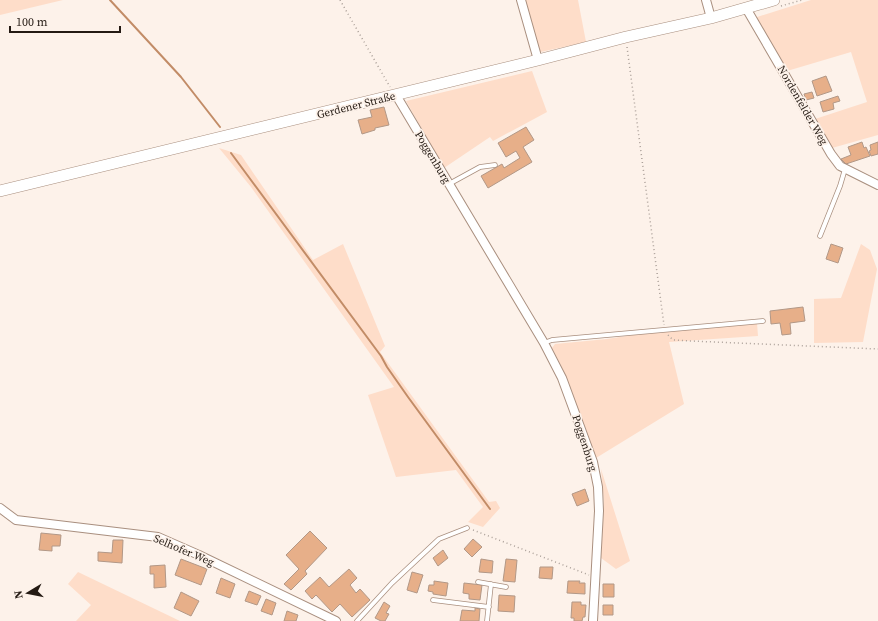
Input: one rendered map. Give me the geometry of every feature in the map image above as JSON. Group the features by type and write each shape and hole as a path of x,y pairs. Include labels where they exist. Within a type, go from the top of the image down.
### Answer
{"main road":[{"name":"Gerdener Straße","path":"0,191 396,95 626,37 711,18 774,0"}],"street":[{"path":"521,0 538,60"},
{"path":"706,0 711,18"},
{"name":"Nordenfelder Weg","path":"746,8 827,147 840,166 878,185"},
{"name":"Poggenburg","path":"396,95 544,343 562,378 593,462 598,487 599,511 593,621"},
{"name":"Selhofer Weg","path":"0,508 16,520 158,537 199,555 336,621"}],"lane":[{"path":"449,184 480,167 495,165"},
{"path":"820,236 840,186 845,168"},
{"path":"544,343 552,340 762,321"},
{"path":"357,621 392,583 439,539 467,528"},
{"path":"478,582 506,587"},
{"path":"487,621 491,584"},
{"path":"433,600 489,607"}],"path":[{"path":"340,0 396,95"},
{"path":"626,37 665,330 669,337 673,340 823,348 878,349"},
{"path":"467,528 595,577"}],"shaded area":[{"path":"0,0 63,0 0,15"},
{"path":"522,0 578,0 586,42 536,53"},
{"path":"811,0 878,0 878,135 832,148 815,119 867,102 851,52 787,71 754,18"},
{"path":"532,71 547,112 493,141 490,137 444,168 406,101"},
{"path":"219,148 241,155 313,260 343,244 385,346 380,352 489,502 496,501 500,508 483,527 468,522 483,507 456,470 396,477 368,395 394,387 251,187"},
{"path":"861,244 870,250 877,269 863,342 814,343 814,299 841,298"},
{"path":"757,323 758,336 669,342 684,404 596,458 566,376 552,348 555,344 607,339 665,330"},
{"path":"601,469 630,561 616,569 601,558 604,503"},
{"path":"78,572 180,621 76,621 91,605 68,584"}],"building":[{"path":"826,76 832,91 817,96 812,81"},
{"path":"812,92 814,98 806,100 804,94"},
{"path":"838,96 840,101 833,103 834,109 823,112 820,102"},
{"path":"384,107 389,125 375,128 375,130 362,134 358,120 372,117 370,110"},
{"path":"526,127 534,140 523,147 532,162 488,188 481,176 502,164 504,168 520,158 516,151 506,157 498,143"},
{"path":"862,142 864,148 866,147 870,156 846,164 841,159 851,155 848,147"},
{"path":"878,142 878,154 871,156 869,151 871,150 870,145"},
{"path":"831,244 843,248 838,263 826,259"},
{"path":"803,307 805,321 790,323 791,334 782,335 780,323 771,324 770,311"},
{"path":"585,489 589,501 577,506 572,494"},
{"path":"310,531 327,548 305,571 307,574 291,590 284,584 299,569 286,555"},
{"path":"41,533 61,535 60,546 52,546 52,551 39,550"},
{"path":"473,539 482,547 472,557 464,549"},
{"path":"113,540 123,540 122,563 98,561 98,552 112,553"},
{"path":"443,550 448,558 438,566 433,558"},
{"path":"181,559 207,569 201,585 175,575"},
{"path":"481,559 493,561 492,573 479,572"},
{"path":"506,559 517,560 515,582 503,581"},
{"path":"165,565 166,587 154,588 154,574 150,574 150,566"},
{"path":"540,567 553,567 552,579 539,578"},
{"path":"349,569 357,578 350,585 356,593 360,589 370,600 352,617 340,604 332,612 316,595 312,599 305,591 320,577 329,587"},
{"path":"412,572 423,575 417,593 407,590"},
{"path":"221,578 235,584 230,598 216,593"},
{"path":"434,581 448,583 446,596 433,594 433,592 428,591 429,585 434,585"},
{"path":"568,581 580,581 579,583 585,583 585,594 567,593"},
{"path":"464,583 482,585 480,600 469,599 469,594 463,593"},
{"path":"603,584 614,584 614,597 603,597"},
{"path":"249,591 261,596 257,605 245,601"},
{"path":"181,592 199,601 191,616 174,608"},
{"path":"499,595 515,596 514,612 498,611"},
{"path":"266,599 276,603 272,615 261,611"},
{"path":"384,602 390,606 386,613 389,614 385,621 381,621 375,618"},
{"path":"572,602 581,602 581,605 586,605 585,617 583,617 582,621 574,621 574,618 571,618"},
{"path":"603,605 613,605 613,615 603,615"},
{"path":"475,608 480,609 479,621 460,621 462,610 475,611"},
{"path":"287,611 298,615 296,621 284,621"}],"waterway":[{"path":"110,0 181,77 220,127"},
{"path":"231,153 381,356 408,397 490,509"}]}
